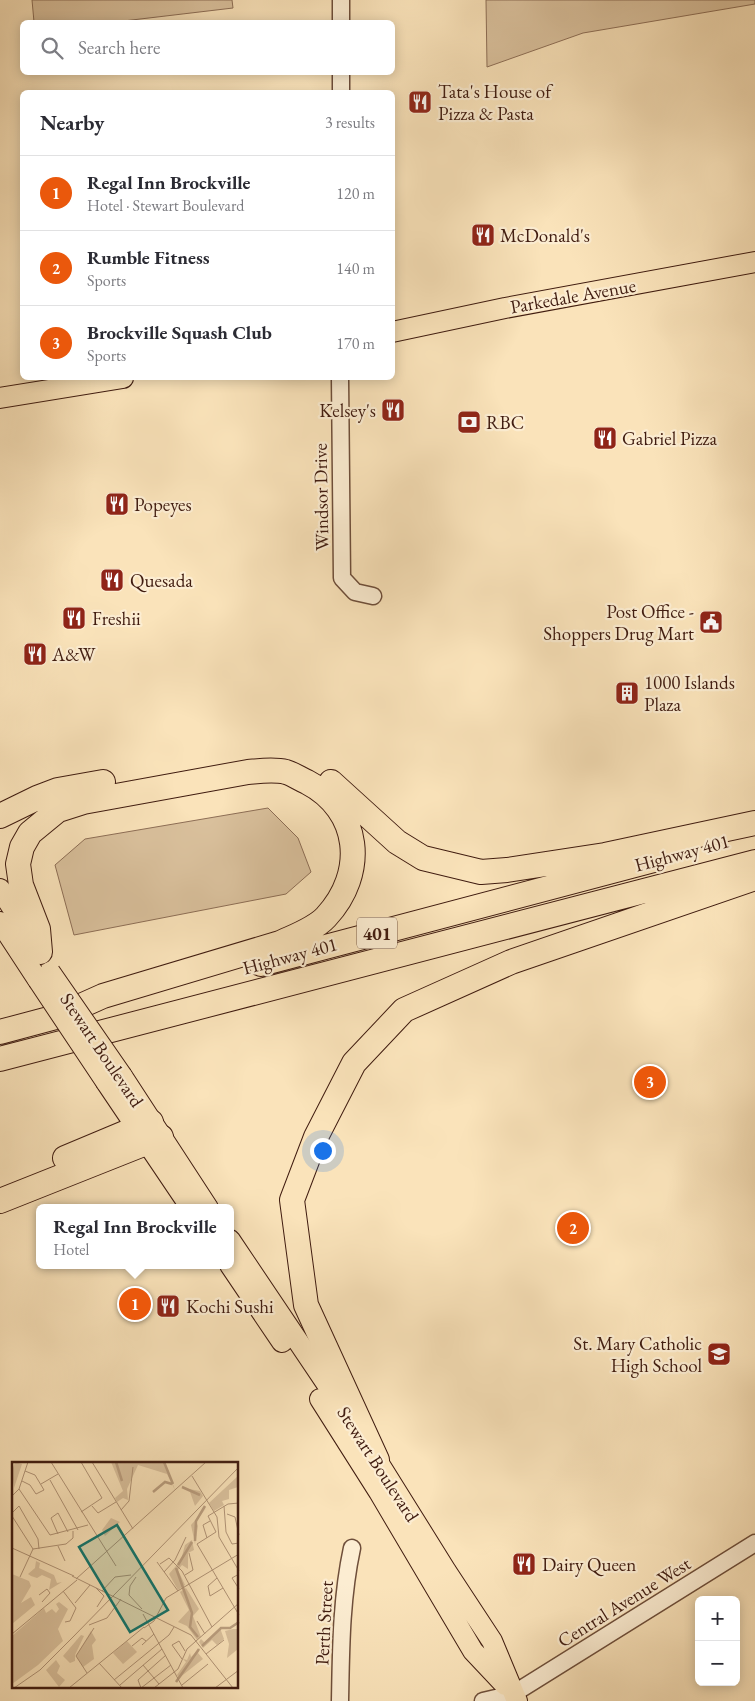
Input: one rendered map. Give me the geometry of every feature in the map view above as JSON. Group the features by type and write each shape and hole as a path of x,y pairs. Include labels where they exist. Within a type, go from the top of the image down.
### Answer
{"highway":[{"path":"0,816 58,790 239,760 272,757 290,760 324,776 397,842 423,858 481,872 515,869 605,855 755,824"},
{"path":"43,968 38,930 21,884 18,864 22,846 30,833 58,810 83,802 248,772 269,770 286,772 312,785 333,800 350,829 352,867 337,904 324,918 304,931 280,943 103,996 53,1018"},
{"name":"Highway 401","path":"0,1032 755,834"},
{"name":"Highway 401","path":"0,1059 755,862"},
{"path":"377,1460 306,1305 292,1200 316,1136 354,1063 404,1010 511,962 755,878"},
{"path":"0,1185 149,1132"},
{"path":"0,1201 149,1132"}],"main road":[{"name":"Parkedale Avenue","path":"395,331 511,307 755,262"},
{"path":"0,398 111,380"},
{"name":"Stewart Boulevard","path":"0,889 43,968 114,1079 149,1132 205,1204"},
{"name":"Stewart Boulevard","path":"0,922 43,968"},
{"name":"Stewart Boulevard","path":"149,1132 189,1204"},
{"name":"Stewart Boulevard","path":"234,1246 377,1460 492,1641 512,1699"},
{"name":"Stewart Boulevard","path":"233,1269 333,1419 379,1492 473,1651 512,1699"}],"street":[{"path":"341,20 342,0"},
{"path":"341,75 341,90"},
{"name":"Windsor Drive","path":"340,380 342,578 355,592 373,596"},
{"name":"Central Avenue West","path":"482,1701 512,1699 755,1543"},
{"name":"Perth Street","path":"340,1701 342,1622 346,1575 352,1548"}],"shaded area":[{"path":"32,0 232,0 233,8 132,20 34,20"},
{"path":"486,0 755,0 755,4 583,33 487,67"},
{"path":"268,808 298,838 311,872 286,894 74,935 55,865 85,839"}],"place":[{"name":"Tata's House of Pizza & Pasta","path":"420,102"},
{"name":"McDonald's","path":"483,235"},
{"name":"Kelsey's","path":"393,410"},
{"name":"RBC","path":"469,422"},
{"name":"Gabriel Pizza","path":"605,438"},
{"name":"Popeyes","path":"117,504"},
{"name":"Quesada","path":"112,580"},
{"name":"Freshii","path":"74,618"},
{"name":"Post Office - Shoppers Drug Mart","path":"711,622"},
{"name":"A&W","path":"35,654"},
{"name":"1000 Islands Plaza","path":"627,693"},
{"name":"Brockville Squash Club","path":"650,1082"},
{"name":"Rumble Fitness","path":"573,1228"},
{"name":"Regal Inn Brockville","path":"135,1304"},
{"name":"Kochi Sushi","path":"168,1306"},
{"name":"St. Mary Catholic High School","path":"719,1354"},
{"name":"Dairy Queen","path":"524,1564"}]}
